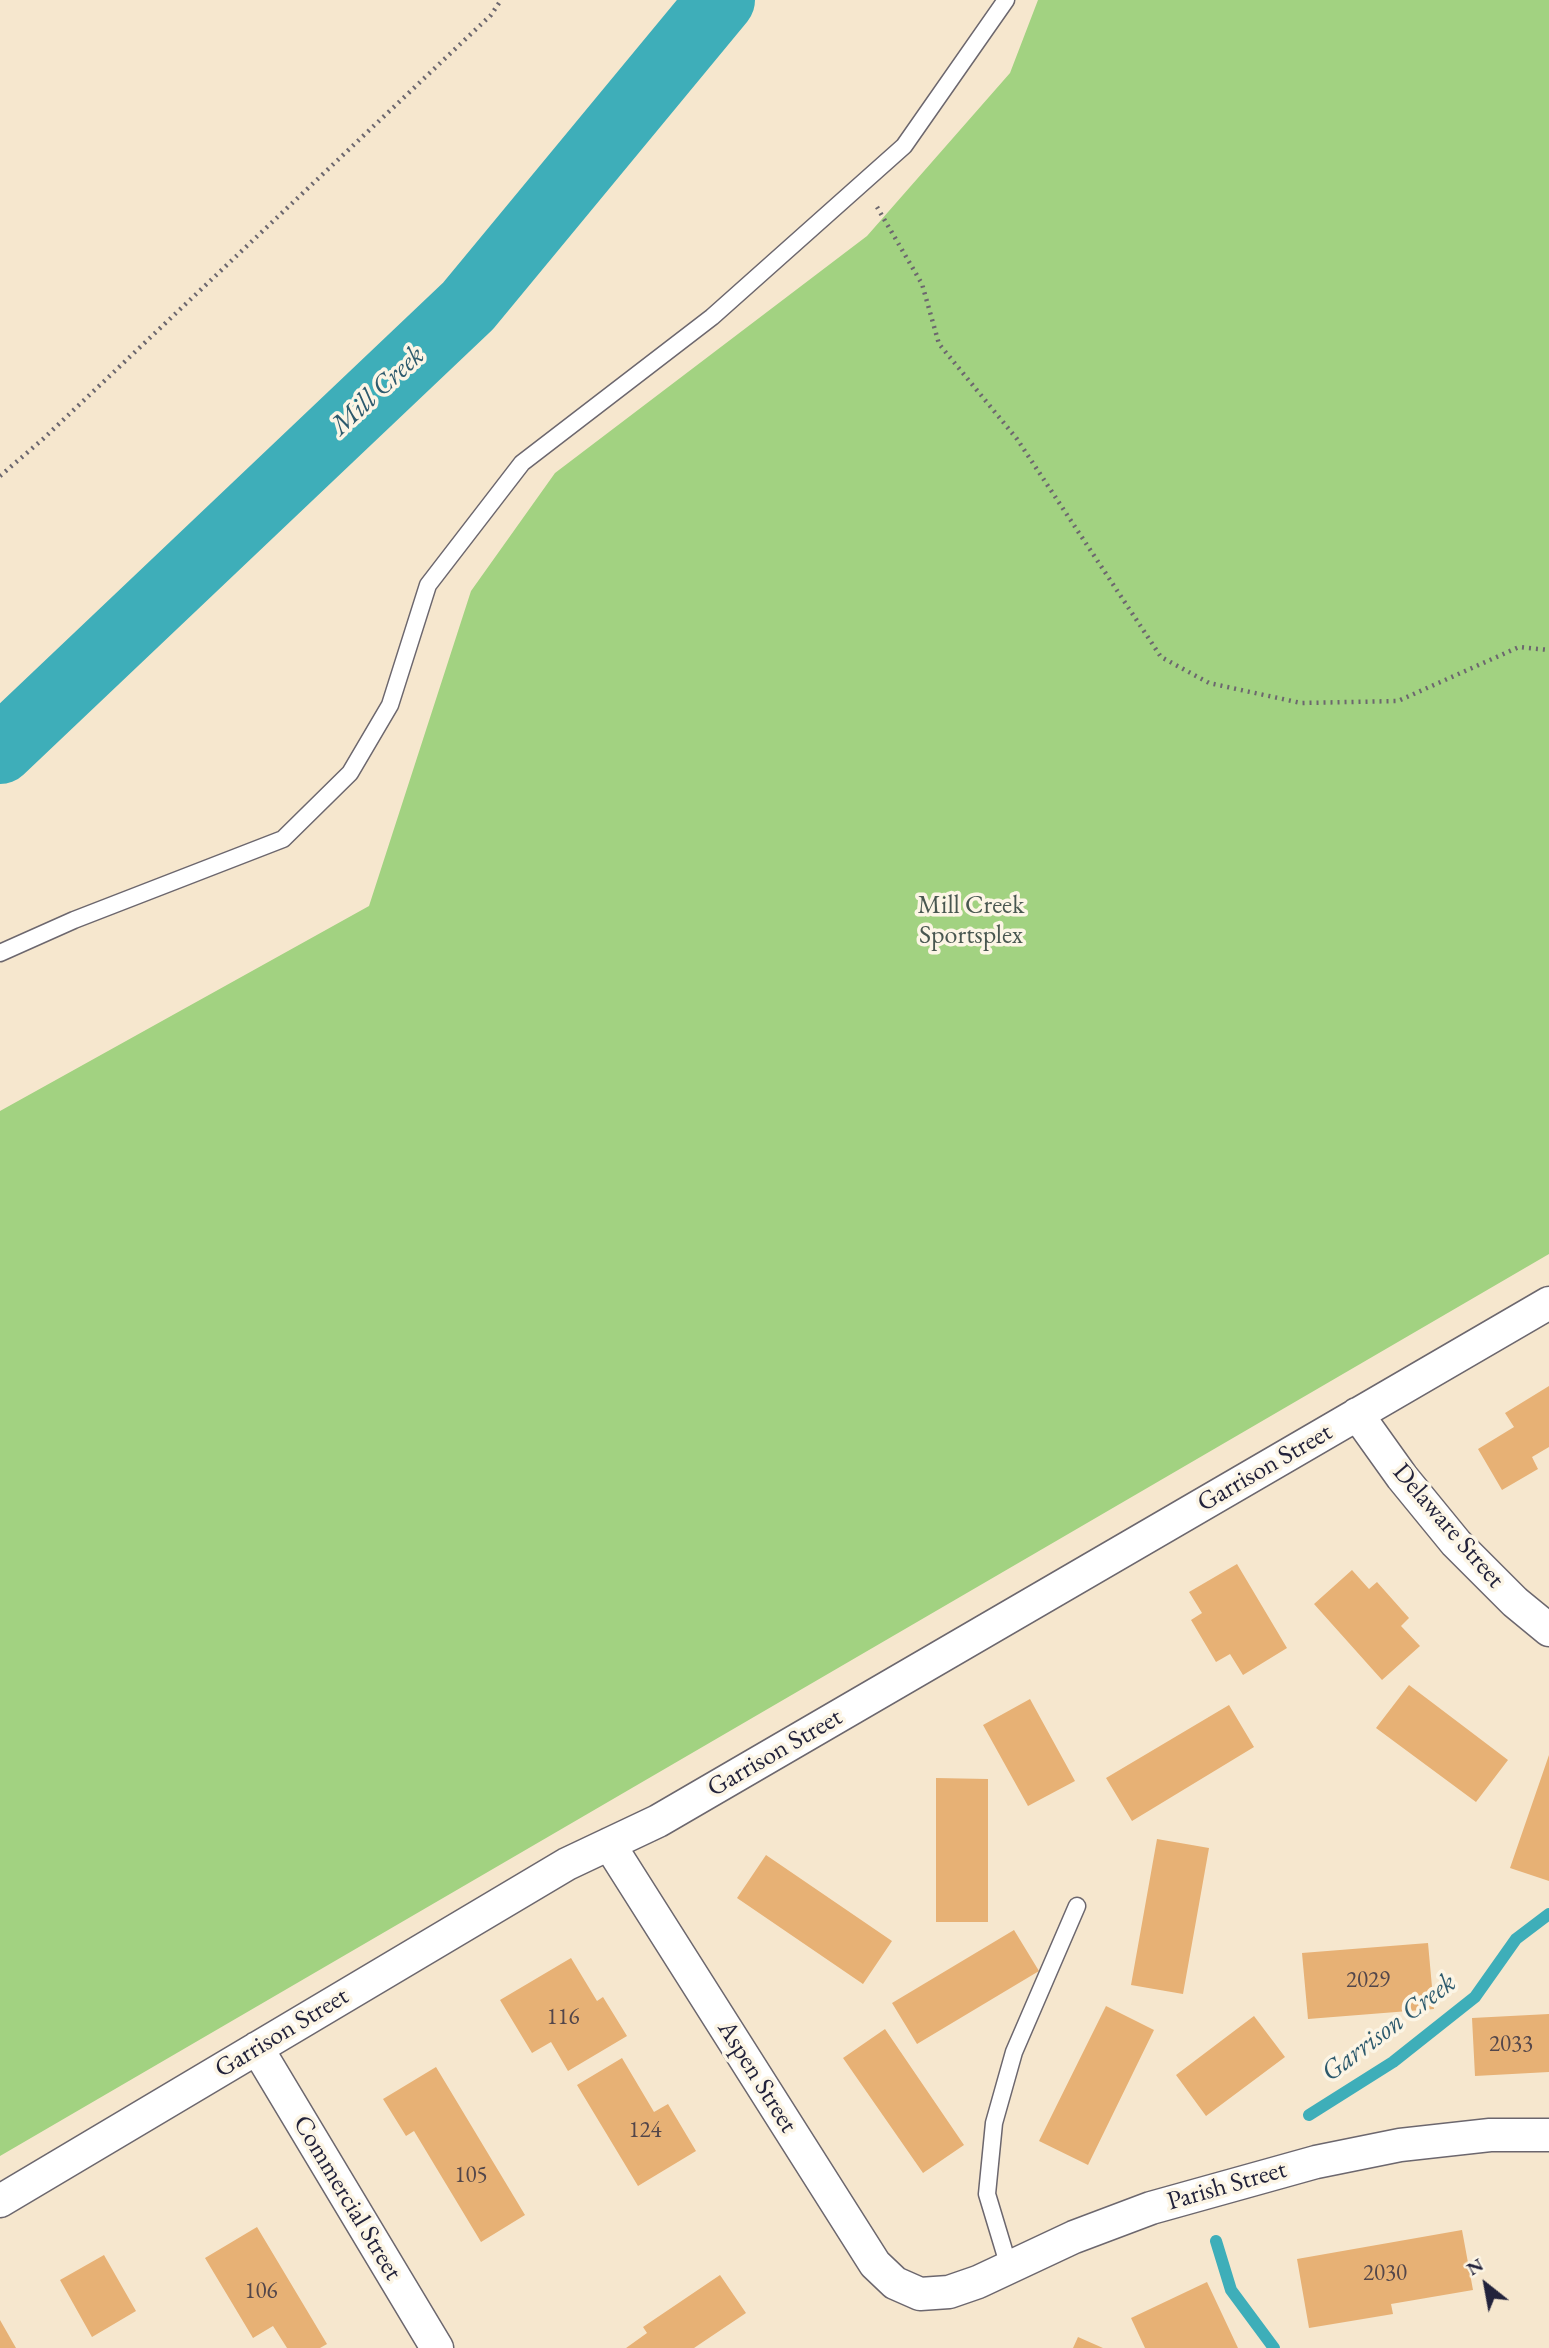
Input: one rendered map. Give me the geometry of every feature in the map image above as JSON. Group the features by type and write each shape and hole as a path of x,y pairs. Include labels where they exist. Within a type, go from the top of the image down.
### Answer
{"street":[{"name":"Garrison Street","path":"0,2201 568,1864 658,1821 1549,1303"},
{"name":"Delaware Street","path":"1357,1414 1402,1477 1456,1543 1549,1630"},
{"name":"Aspen Street","path":"610,1844 875,2264 895,2283 920,2294"},
{"name":"Commercial Street","path":"257,2048 437,2348"},
{"name":"Parish Street","path":"920,2294 949,2292 1074,2237 1151,2208 1316,2162 1399,2145 1490,2135 1549,2135"}],"lane":[{"path":"0,953 74,920 283,839 350,773 390,705 428,585 522,463 712,317 904,146 1006,0"},
{"path":"1009,2267 987,2194 994,2123 1014,2052 1077,1906"}],"path":[{"path":"0,476 43,439 491,15 500,0"},
{"path":"863,183 922,284 939,344 1017,439 1161,657 1209,683 1301,703 1315,703 1398,701 1519,646 1549,650"}],"green space":[{"name":"Mill Creek Sportsplex","path":"1038,0 1549,0 1549,1254 0,2156 0,1111 369,906 471,591 555,473 867,236 1010,73"}],"building":[{"path":"1549,1386 1549,1447 1532,1457 1538,1469 1502,1490 1478,1449 1514,1427 1505,1413"},
{"path":"1237,1564 1287,1648 1243,1675 1230,1654 1216,1662 1191,1620 1202,1613 1189,1592"},
{"path":"1352,1570 1369,1589 1377,1582 1409,1618 1401,1626 1420,1646 1382,1680 1314,1604"},
{"path":"1409,1685 1508,1760 1476,1802 1376,1728"},
{"path":"1030,1699 1075,1781 1028,1806 983,1725"},
{"path":"1229,1705 1254,1747 1132,1821 1106,1778"},
{"path":"1549,1755 1549,1881 1510,1868"},
{"path":"936,1778 988,1779 988,1922 936,1922"},
{"path":"1157,1839 1209,1848 1183,1994 1131,1985"},
{"path":"766,1855 892,1941 863,1984 737,1898"},
{"path":"1014,1930 1039,1971 917,2044 892,2003"},
{"path":"1428,1943 1434,2009 1308,2019 1302,1953"},
{"path":"571,1958 597,2001 603,1997 627,2036 568,2071 551,2042 532,2053 500,2000"},
{"path":"1106,2006 1154,2030 1088,2165 1039,2141"},
{"path":"1549,2014 1549,2072 1475,2076 1472,2018"},
{"path":"1254,2016 1285,2057 1206,2116 1176,2075"},
{"path":"885,2029 964,2145 923,2173 843,2058"},
{"path":"622,2058 654,2112 668,2104 696,2151 638,2186 577,2085"},
{"path":"436,2067 525,2215 481,2242 414,2131 406,2136 383,2099"},
{"path":"257,2227 327,2344 320,2348 287,2348 273,2326 253,2338 205,2258"},
{"path":"1462,2230 1473,2290 1391,2304 1393,2314 1309,2328 1297,2259"},
{"path":"104,2255 136,2311 92,2337 60,2280"},
{"path":"720,2275 746,2313 694,2348 626,2348 647,2333 643,2327"},
{"path":"1207,2282 1238,2348 1145,2348 1131,2318"},
{"path":"0,2320 16,2348 0,2348"},
{"path":"1078,2337 1103,2348 1073,2348"}],"waterway":[{"name":"Mill Creek","path":"0,750 468,306 721,0"},
{"name":"Garrison Creek","path":"1309,2115 1393,2062 1475,1997 1516,1939 1549,1914"},
{"name":"Garrison Creek","path":"1216,2241 1231,2290 1274,2348"}]}
